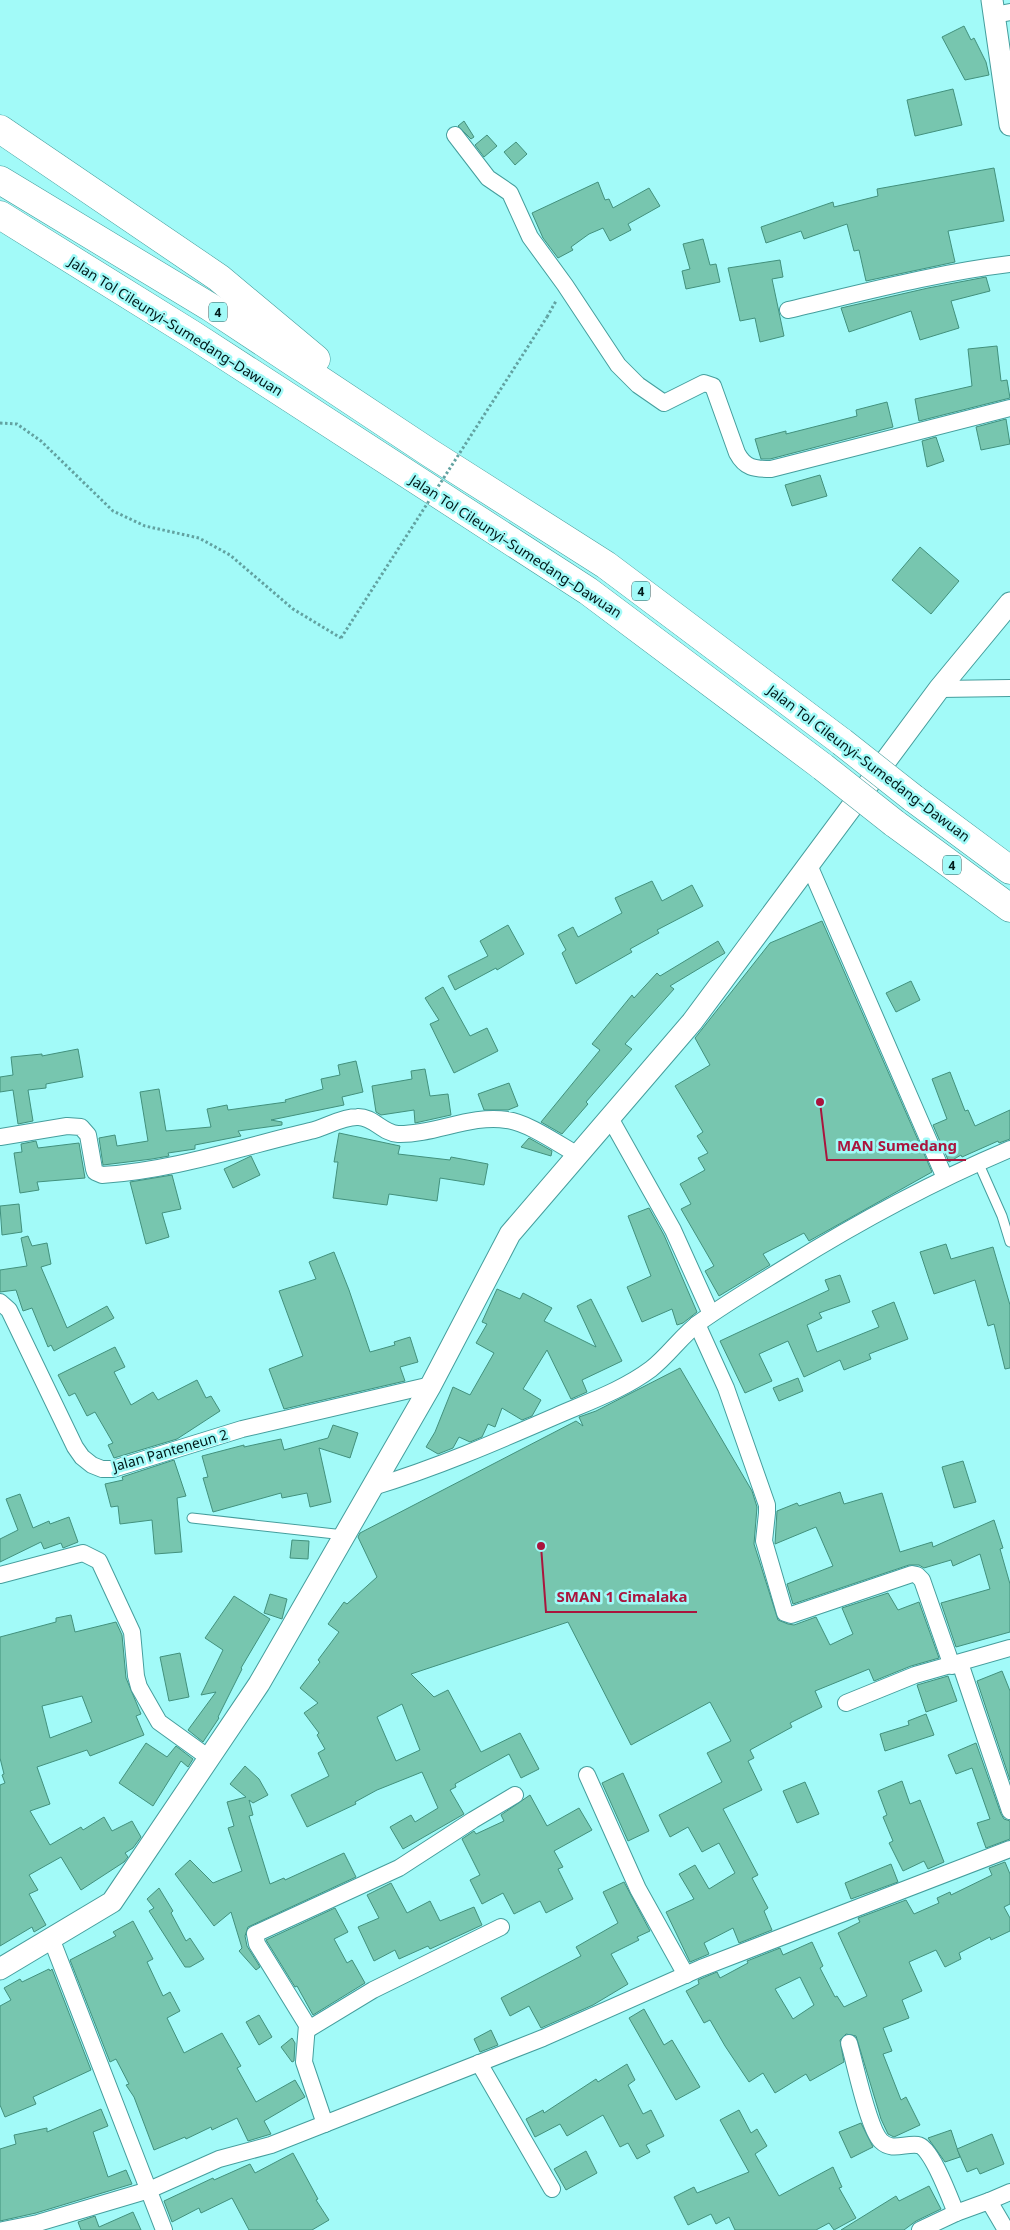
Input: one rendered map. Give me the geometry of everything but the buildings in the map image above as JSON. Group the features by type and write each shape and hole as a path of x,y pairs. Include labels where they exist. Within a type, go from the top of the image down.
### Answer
{"highway":[{"path":"0,129 219,278 430,453"},
{"name":"Jalan Tol Cileunyi–Sumedang–Dawuan","path":"0,180 210,306 430,453 606,565 1010,870"},
{"name":"Jalan Tol Cileunyi–Sumedang–Dawuan","path":"0,215 193,334 588,591 823,767 894,823 1010,908"}],"street":[{"path":"999,9 1010,125"},
{"path":"455,135 488,178 510,193 530,237 618,364 638,385 664,403 704,383 713,386 737,453 741,461 750,468 770,469 1010,408"},
{"path":"788,310 914,281 977,268 1010,264"},
{"path":"0,1969 112,1902 259,1684 432,1385 510,1234 692,1022 939,690 1010,603"},
{"path":"939,690 1010,688"},
{"path":"809,864 945,1178"},
{"path":"0,1137 67,1126 81,1127 88,1135 94,1170 102,1175 193,1161 314,1130 350,1117 360,1117 374,1121 383,1128 397,1134 486,1119 508,1120 523,1125 578,1155"},
{"path":"610,1118 673,1230 767,1505 764,1541 785,1613 791,1615 912,1574 922,1580 956,1664 1010,1811"},
{"path":"373,1487 417,1474 611,1392 651,1369 704,1319 823,1244 878,1212 978,1162 1010,1149"},
{"name":"Jalan Panteneun 2","path":"0,1302 9,1310 75,1447 92,1465 102,1469 132,1464 242,1429 432,1385"},
{"path":"0,1575 83,1553 99,1560 132,1632 136,1676 139,1687 159,1722 209,1758"},
{"path":"846,1703 915,1675 1010,1648"},
{"path":"586,1775 638,1889 686,1975"},
{"path":"325,2124 304,2062 308,2030 305,2022 257,1944 255,1938 257,1931 304,1912 399,1868 472,1820 516,1795"},
{"path":"3,2230 55,2218 149,2190 219,2159 272,2145 543,2038 686,1975 1010,1849"},
{"path":"308,2030 373,1990 502,1927"},
{"path":"50,1938 164,2230"},
{"path":"850,2043 863,2096 881,2141 890,2146 917,2145 926,2150 956,2213"},
{"path":"479,2063 552,2189"},
{"path":"920,2230 956,2213 1010,2192"},
{"path":"989,2201 1006,2230"}],"lane":[{"path":"978,1162 1002,1216 1010,1242"},
{"path":"192,1518 344,1535"}],"path":[{"path":"0,423 17,424 41,442 113,512 145,526 199,538 222,551 293,608 340,638 547,317"}],"place":[{"name":"MAN Sumedang","path":"820,1102"},
{"name":"SMAN 1 Cimalaka","path":"541,1546"}]}
